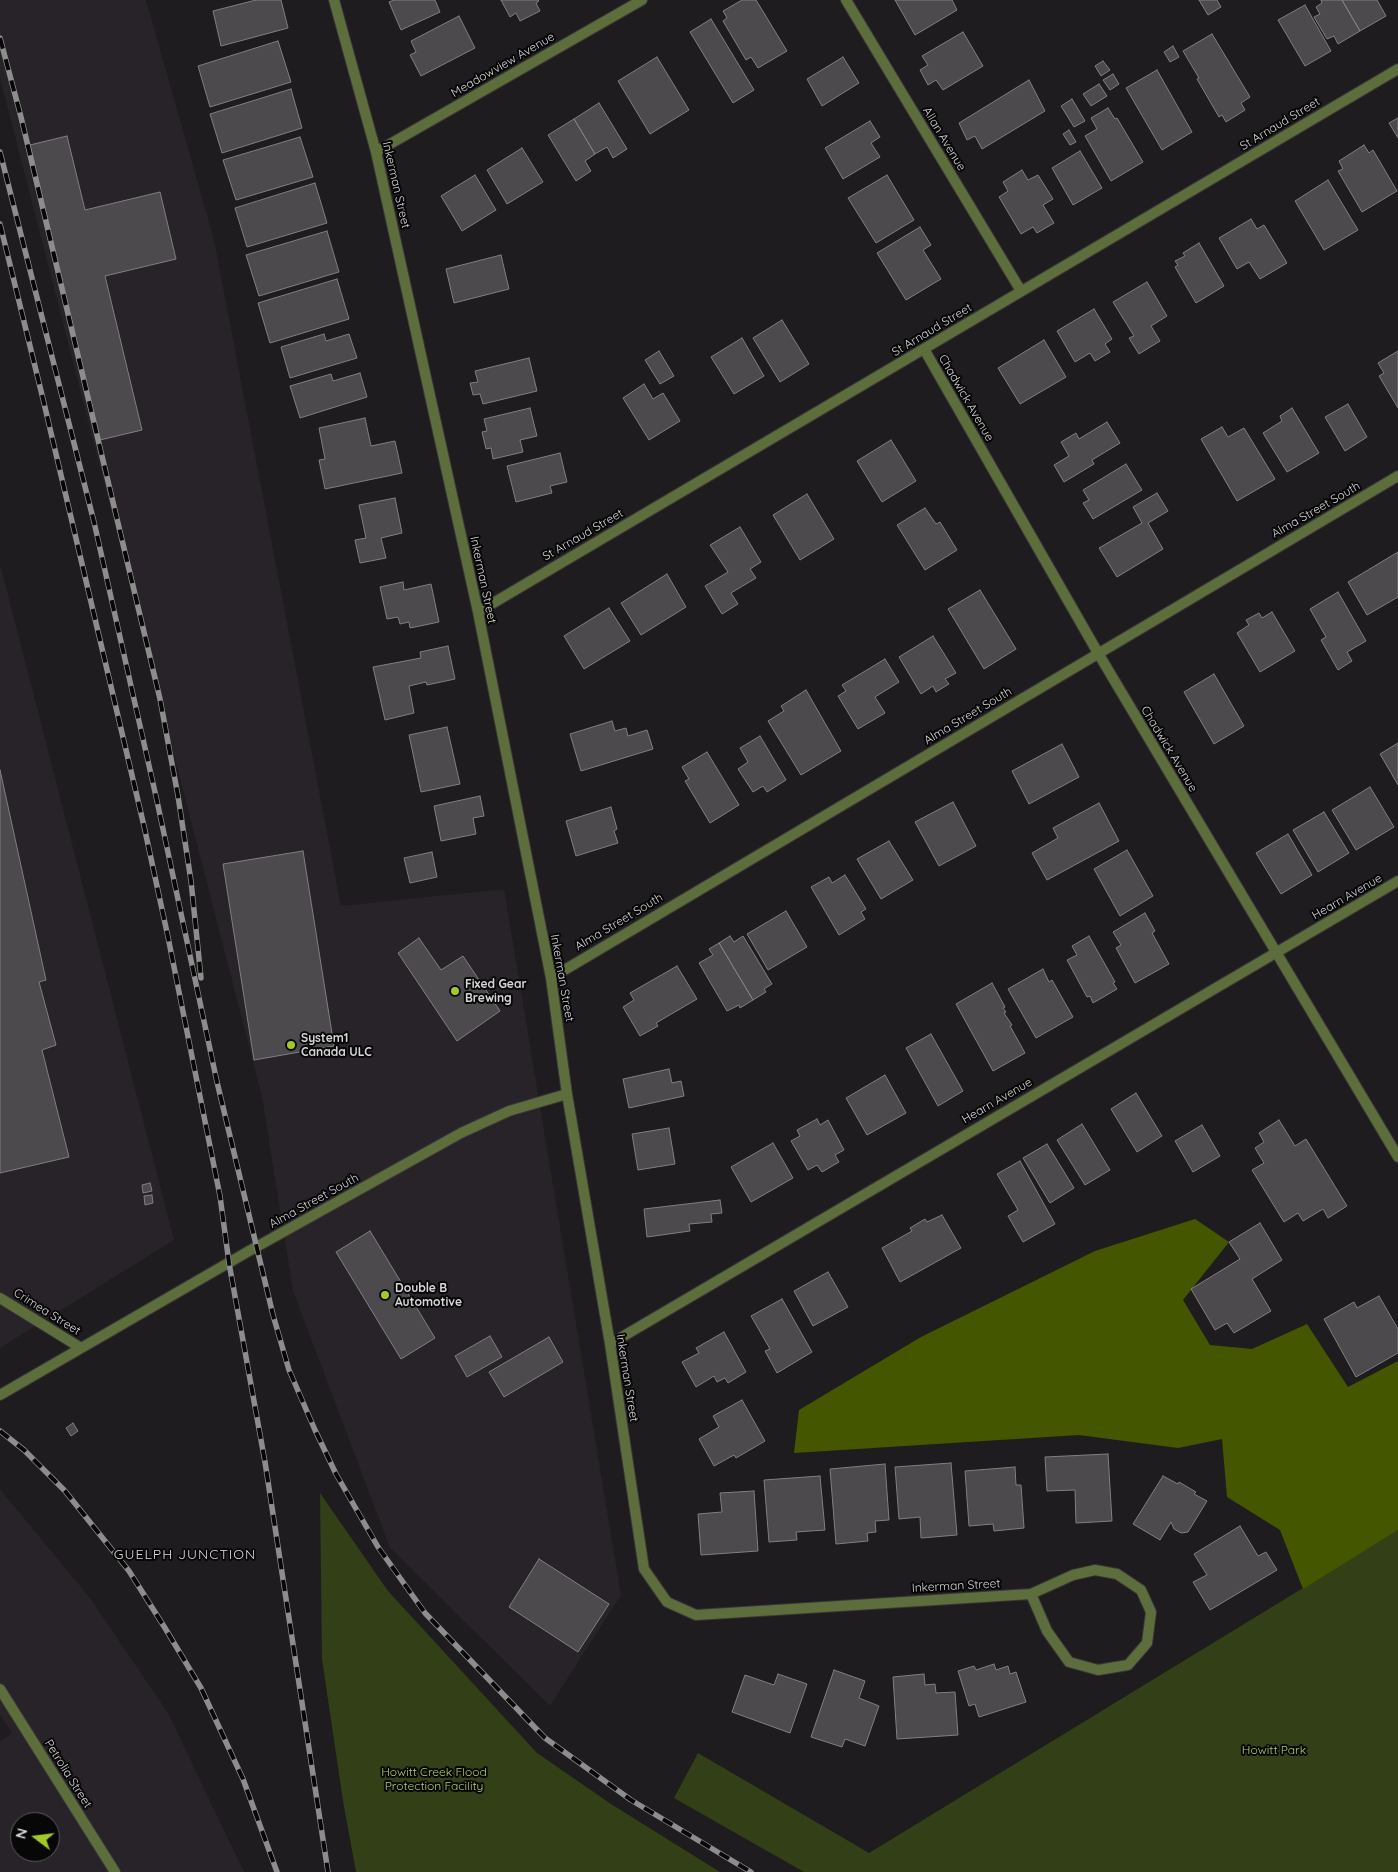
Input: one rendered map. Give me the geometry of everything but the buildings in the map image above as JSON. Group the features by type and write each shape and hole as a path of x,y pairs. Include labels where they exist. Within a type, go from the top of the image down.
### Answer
{"street":[{"name":"Inkerman Street","path":"334,0 376,152 478,612 551,978 567,1094 610,1344 644,1569 667,1602 696,1615 1031,1594 1080,1574 1095,1570 1117,1574 1141,1590 1151,1612 1147,1643 1128,1665 1098,1670 1069,1662 1047,1630 1031,1594"},
{"name":"Meadowview Avenue","path":"376,152 642,0"},
{"name":"Allan Avenue","path":"846,0 1021,291"},
{"name":"St Arnaud Street","path":"478,612 1398,69"},
{"name":"Chadwick Avenue","path":"924,349 1098,653 1398,1157"},
{"name":"Alma Street South","path":"551,978 1398,476"},
{"name":"Hearn Avenue","path":"610,1344 1398,882"},
{"name":"Alma Street South","path":"0,1395 249,1251 461,1133 509,1111 567,1094"},
{"name":"Crimea Street","path":"0,1298 81,1348"},
{"name":"Petrolia Street","path":"0,1690 115,1872"}],"shaded area":[{"path":"0,0 146,0 214,240 341,906 504,889 621,1595 550,1706 390,1548 293,1291 262,1097 0,78"},
{"path":"0,564 174,1240 0,1348"},
{"path":"0,1489 90,1598 168,1713 244,1872 0,1872 0,1741 12,1733 0,1715"}],"green space":[{"path":"1195,1219 1229,1242 1183,1300 1210,1345 1252,1349 1307,1324 1348,1387 1398,1361 1398,1530 1303,1589 1280,1530 1227,1497 1222,1439 1178,1448 1079,1435 794,1453 799,1410 921,1337 1095,1251"},
{"name":"Howitt Creek Flood Protection Facility","path":"320,1493 388,1591 537,1753 611,1804 720,1872 356,1872 343,1801 322,1659"},
{"name":"Howitt Park","path":"1398,1530 1398,1872 804,1872 674,1798 698,1753 869,1853"}],"railway":[{"path":"0,38 21,117 160,699 191,881 201,978"},
{"path":"0,152 94,522 157,801 217,1082 273,1315 289,1370 315,1430 336,1474 378,1547 425,1613 545,1738 631,1800 751,1872"},
{"path":"0,224 144,826 220,1196 229,1263 265,1462 328,1872"},
{"path":"0,1431 24,1450 65,1491 129,1571 165,1628 201,1688 243,1779 277,1872"}],"place":[{"name":"Fixed Gear Brewing","path":"455,991"},
{"name":"System1 Canada ULC","path":"291,1045"},
{"name":"Double B Automotive","path":"385,1295"}],"district":[{"name":"GUELPH JUNCTION","path":"185,1555"}]}
